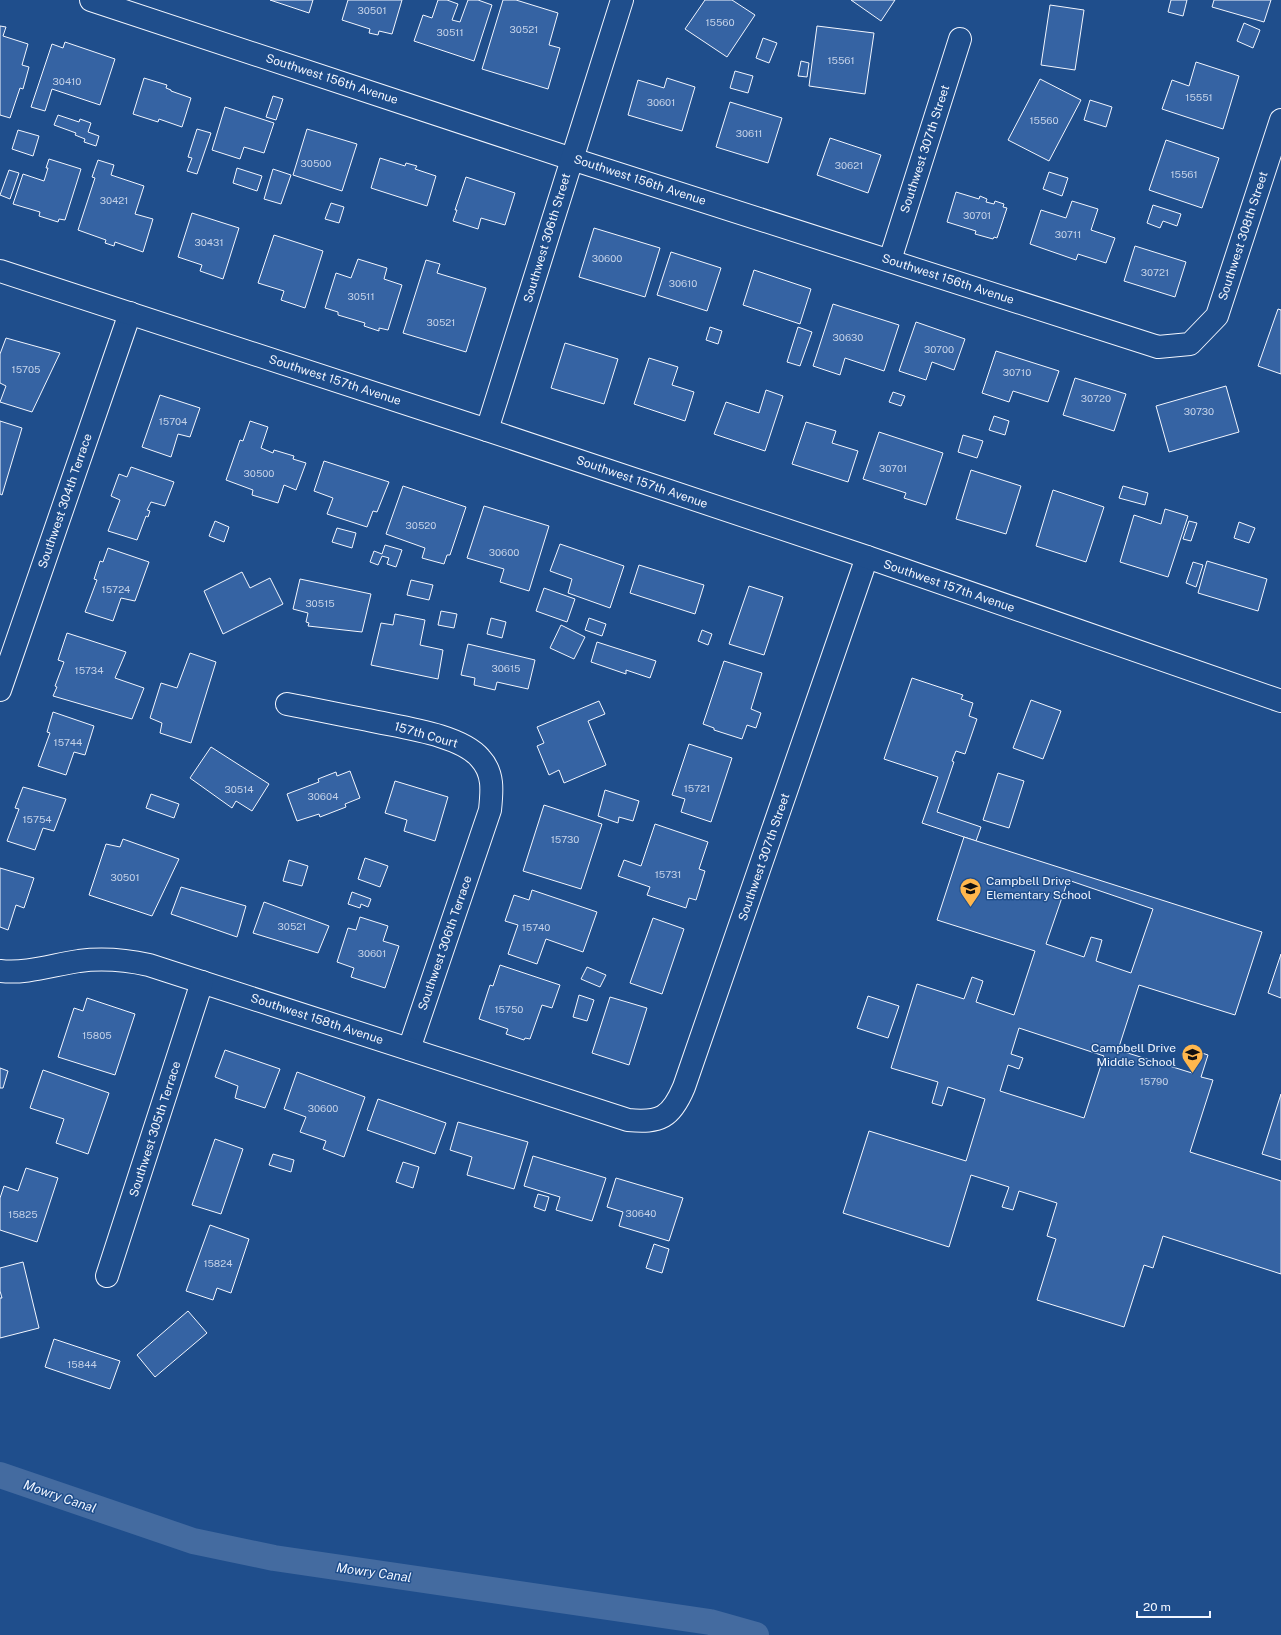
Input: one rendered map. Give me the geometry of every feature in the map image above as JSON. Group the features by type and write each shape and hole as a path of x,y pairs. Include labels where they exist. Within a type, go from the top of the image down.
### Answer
{"street":[{"name":"Southwest 156th Avenue","path":"91,0 572,159 1158,347 1190,344"},
{"name":"Southwest 306th Street","path":"487,430 622,0"},
{"name":"Southwest 307th Street","path":"890,260 960,39"},
{"name":"Southwest 308th Street","path":"1190,344 1217,316 1281,120"},
{"name":"Southwest 157th Avenue","path":"0,272 487,430 867,557 1281,702"},
{"name":"Southwest 304th Terrace","path":"0,690 130,313"},
{"name":"Southwest 307th Street","path":"628,1120 640,1122 660,1119 667,1115 677,1103 682,1093 867,557"},
{"name":"157th Court","path":"287,704 417,730 448,739 472,751 480,757 490,773 492,790 490,810 480,837"},
{"name":"Southwest 306th Terrace","path":"409,1049 480,837"},
{"name":"Southwest 158th Avenue","path":"0,971 13,972 42,969 79,962 114,960 149,965 628,1120"},
{"name":"Southwest 305th Terrace","path":"107,1276 202,982"}],"building":[{"path":"270,0 313,0 309,13"},
{"path":"348,0 402,0 392,34 379,31 378,35 369,33 370,29 342,20"},
{"path":"438,0 447,0 458,4 452,20 460,22 468,0 478,0 492,5 474,61 414,41 423,15 432,18"},
{"path":"503,0 516,0 558,13 549,45 560,48 548,89 482,69"},
{"path":"705,0 732,0 755,15 727,57 685,29"},
{"path":"851,0 895,0 881,21"},
{"path":"1171,0 1187,0 1183,16 1168,12"},
{"path":"1214,0 1271,0 1264,22 1212,7"},
{"path":"1050,5 1084,10 1075,70 1041,65"},
{"path":"1244,23 1260,30 1253,48 1237,41"},
{"path":"0,26 6,27 3,36 28,44 22,65 29,67 23,89 20,88 10,118 0,115"},
{"path":"817,26 874,33 865,94 809,86"},
{"path":"763,38 777,43 769,63 756,58"},
{"path":"65,42 115,59 100,105 52,89 45,111 31,107 52,44 63,48"},
{"path":"801,61 809,63 807,77 798,76"},
{"path":"1196,62 1239,76 1223,129 1162,109 1172,80 1189,86"},
{"path":"735,71 753,76 748,93 730,88"},
{"path":"144,78 167,85 166,88 171,91 191,98 182,127 159,119 158,122 133,114"},
{"path":"667,78 695,87 682,131 628,115 638,80 664,88"},
{"path":"1040,79 1081,100 1049,161 1008,140"},
{"path":"273,96 283,99 276,120 266,117"},
{"path":"1090,100 1112,107 1106,127 1084,120"},
{"path":"730,102 782,118 768,163 716,147"},
{"path":"225,107 274,123 264,153 244,147 240,159 212,150"},
{"path":"58,115 79,122 80,119 91,123 88,132 99,136 96,146 84,142 85,139 75,135 76,133 54,125"},
{"path":"197,129 211,133 197,174 187,171 192,158 188,157"},
{"path":"307,129 357,144 342,191 293,175"},
{"path":"18,130 39,136 33,156 12,149"},
{"path":"830,138 881,155 868,193 817,175"},
{"path":"1166,140 1219,158 1202,208 1149,190"},
{"path":"380,158 405,166 406,163 417,166 415,169 436,176 427,206 371,188"},
{"path":"49,159 81,169 65,220 59,219 58,222 39,216 40,212 13,204 23,174 44,181"},
{"path":"98,160 114,165 111,175 144,186 135,214 153,219 143,252 115,242 114,246 105,243 106,240 78,230 95,178 92,177"},
{"path":"237,168 262,176 257,191 233,183"},
{"path":"273,169 291,175 281,204 264,199"},
{"path":"9,170 19,173 10,199 0,195"},
{"path":"1049,172 1068,178 1062,196 1043,189"},
{"path":"466,177 515,193 505,225 481,218 478,229 453,221"},
{"path":"956,192 979,199 980,196 987,199 986,202 994,204 995,201 1004,204 1003,207 1007,208 997,238 994,237 993,239 975,234 976,231 947,222"},
{"path":"1072,201 1098,209 1091,230 1115,238 1106,263 1078,254 1076,260 1030,244 1041,210 1066,218"},
{"path":"331,203 344,207 339,223 325,219"},
{"path":"1153,205 1181,214 1177,226 1163,221 1160,228 1147,223"},
{"path":"192,213 239,228 223,279 200,271 202,265 178,257"},
{"path":"594,228 660,248 645,297 579,277"},
{"path":"274,235 323,251 305,308 281,300 284,291 258,283"},
{"path":"1135,246 1186,262 1175,297 1124,281"},
{"path":"671,252 721,268 707,311 657,295"},
{"path":"358,259 387,268 384,279 402,285 388,330 379,328 379,331 364,326 365,323 338,315 338,312 325,308 336,273 351,278"},
{"path":"426,260 440,264 437,273 486,288 466,352 403,333"},
{"path":"754,270 811,289 800,324 743,305"},
{"path":"833,304 899,325 884,371 845,358 840,375 813,366"},
{"path":"1278,309 1281,310 1281,374 1258,366"},
{"path":"916,322 965,339 954,370 932,362 926,380 899,371"},
{"path":"710,327 722,331 718,344 706,340"},
{"path":"798,327 812,332 800,366 787,362"},
{"path":"6,338 60,353 32,412 0,402 6,386 0,383 0,354"},
{"path":"565,343 618,359 604,404 551,388"},
{"path":"996,351 1059,371 1048,402 1013,391 1009,402 982,393"},
{"path":"649,358 678,367 672,385 694,392 685,421 634,404"},
{"path":"1075,378 1126,394 1114,431 1063,415"},
{"path":"1226,386 1239,432 1169,452 1156,406"},
{"path":"766,390 783,396 765,451 714,434 726,402 759,413"},
{"path":"893,392 905,396 901,406 889,402"},
{"path":"160,395 200,408 190,437 178,434 171,457 142,447"},
{"path":"994,416 1009,421 1005,435 989,430"},
{"path":"0,421 22,428 2,495 0,494"},
{"path":"250,421 268,427 261,448 273,453 274,450 294,456 293,459 306,463 296,490 284,485 278,503 252,495 253,490 226,480 240,440 243,441"},
{"path":"806,422 836,431 832,443 858,451 848,482 792,464"},
{"path":"879,432 943,453 926,505 904,498 906,493 863,479"},
{"path":"963,435 983,441 977,458 958,452"},
{"path":"324,461 389,482 377,512 373,511 367,527 327,514 333,498 314,491"},
{"path":"131,467 174,482 165,506 151,502 147,510 150,511 148,517 146,516 137,540 108,531 120,500 111,496 119,474 127,477"},
{"path":"971,470 1021,486 1006,534 956,519"},
{"path":"403,486 466,507 450,555 447,555 444,564 422,558 425,548 386,534"},
{"path":"1123,486 1148,493 1145,505 1119,498"},
{"path":"1053,490 1104,507 1086,562 1036,546"},
{"path":"484,506 549,526 529,591 500,582 504,569 467,558"},
{"path":"1165,509 1188,516 1168,577 1120,562 1134,515 1161,524"},
{"path":"215,521 229,527 224,542 209,536"},
{"path":"1189,521 1197,523 1191,541 1183,539"},
{"path":"1239,522 1255,528 1249,543 1234,538"},
{"path":"337,528 356,533 352,548 332,542"},
{"path":"560,544 624,566 610,608 568,593 572,579 550,571"},
{"path":"385,545 402,550 396,567 387,564 389,558 382,556 378,565 370,562 374,551 382,554"},
{"path":"108,548 149,562 135,601 121,598 113,621 85,612 97,580 94,579 100,561 103,562"},
{"path":"1207,561 1267,579 1258,611 1198,593"},
{"path":"1193,562 1203,565 1196,587 1186,583"},
{"path":"639,565 704,585 695,614 630,593"},
{"path":"242,572 250,588 270,578 283,604 223,634 204,591"},
{"path":"300,579 371,594 362,632 308,626 309,623 306,622 308,613 293,609"},
{"path":"411,580 433,585 429,600 407,595"},
{"path":"749,586 783,597 764,655 729,644"},
{"path":"544,588 575,599 567,622 536,611"},
{"path":"441,611 457,614 454,628 438,625"},
{"path":"395,614 425,620 420,645 443,650 438,679 371,665 381,623 393,625"},
{"path":"491,618 506,622 502,638 487,634"},
{"path":"589,618 606,624 602,636 585,630"},
{"path":"561,625 585,637 574,659 550,648"},
{"path":"702,630 712,634 708,645 698,641"},
{"path":"67,633 126,652 115,678 144,688 132,719 53,696 64,662 58,660"},
{"path":"597,642 656,661 650,678 626,670 626,674 591,662"},
{"path":"468,644 535,660 528,689 497,682 495,690 474,685 475,678 461,675"},
{"path":"190,653 216,662 191,743 160,733 162,723 150,718 161,683 177,688"},
{"path":"724,661 762,673 751,709 761,713 756,728 747,725 742,739 714,730 714,728 703,724"},
{"path":"912,678 963,695 961,699 973,703 969,716 977,719 965,754 956,751 952,761 954,762 937,812 981,827 976,841 922,823 938,777 884,759"},
{"path":"1031,700 1061,711 1043,759 1013,748"},
{"path":"599,701 605,714 588,721 606,765 564,783 559,770 549,775 537,746 544,743 537,727"},
{"path":"53,712 94,726 85,755 74,752 66,775 38,766 50,733 47,732"},
{"path":"689,744 732,758 711,822 681,812 685,799 672,795"},
{"path":"211,747 269,784 252,811 236,801 232,808 190,778"},
{"path":"350,771 360,798 345,804 346,807 320,817 319,814 297,821 287,794 319,782 318,779 336,772 337,776"},
{"path":"998,773 1024,781 1009,828 983,820"},
{"path":"395,781 448,797 435,841 404,831 407,820 385,813"},
{"path":"23,787 66,799 54,831 43,828 35,850 7,841 19,809 15,808"},
{"path":"605,790 639,801 633,821 619,817 618,823 598,816"},
{"path":"151,794 179,804 174,818 146,808"},
{"path":"544,805 602,824 581,889 523,871"},
{"path":"655,824 708,842 699,869 705,871 696,900 689,898 686,908 647,895 650,887 618,876 624,860 641,866"},
{"path":"964,837 1262,932 1235,1015 1139,985 1118,1050 1192,1073 1199,1052 1208,1055 1201,1077 1213,1080 1190,1152 1281,1181 1281,1274 1163,1236 1153,1268 1144,1265 1124,1327 1037,1300 1056,1239 1047,1236 1057,1203 1019,1191 1013,1210 1002,1207 1009,1187 971,1175 949,1247 843,1213 869,1131 966,1161 985,1099 948,1087 942,1106 932,1103 938,1082 891,1068 917,984 964,999 972,977 983,981 976,1002 1014,1015 1035,951 937,920","holes":["1068,880 1153,909 1131,973 1096,961 1102,940 1091,937 1084,957 1046,944","1019,1028 1104,1056 1084,1118 1000,1091 1008,1065 1019,1069 1023,1058 1011,1054"]},
{"path":"123,839 179,859 152,916 89,895 106,844 120,847"},
{"path":"365,858 388,866 380,887 358,879"},
{"path":"289,860 308,866 302,886 283,881"},
{"path":"0,868 34,878 24,908 16,905 8,930 0,927"},
{"path":"181,887 246,906 237,937 171,914"},
{"path":"532,890 597,912 583,952 546,939 537,964 508,954 518,925 505,921 514,895 529,900"},
{"path":"352,892 371,899 368,907 361,904 360,908 348,904"},
{"path":"264,902 329,926 318,953 253,933"},
{"path":"360,917 388,926 383,941 399,946 385,988 351,977 354,968 337,962 348,928 356,930"},
{"path":"653,918 684,929 662,994 630,983"},
{"path":"1281,954 1281,998 1268,993"},
{"path":"500,965 560,985 552,1008 542,1005 530,1039 525,1038 524,1040 506,1034 508,1029 479,1019 490,985 493,986"},
{"path":"587,967 606,975 600,987 581,979"},
{"path":"579,995 594,1000 587,1021 573,1017"},
{"path":"868,996 899,1006 888,1038 857,1028"},
{"path":"610,997 647,1008 629,1065 592,1053"},
{"path":"87,998 135,1014 115,1075 58,1057 74,1008 83,1011"},
{"path":"225,1050 280,1069 265,1108 235,1098 238,1086 215,1077"},
{"path":"0,1068 8,1071 3,1088 0,1088"},
{"path":"43,1070 109,1093 88,1154 56,1143 64,1119 30,1108"},
{"path":"297,1072 365,1097 344,1157 323,1149 326,1141 300,1132 306,1117 284,1109"},
{"path":"1281,1094 1281,1160 1262,1154"},
{"path":"378,1099 446,1123 435,1154 367,1130"},
{"path":"458,1122 528,1142 514,1189 467,1175 472,1157 450,1150"},
{"path":"215,1139 243,1149 221,1214 192,1205"},
{"path":"273,1154 294,1160 291,1172 269,1165"},
{"path":"533,1156 606,1178 592,1221 556,1210 560,1197 524,1186"},
{"path":"403,1162 419,1167 413,1188 396,1182"},
{"path":"26,1168 58,1178 37,1242 0,1230 0,1198 4,1186 18,1191"},
{"path":"616,1178 683,1198 669,1241 619,1226 623,1212 607,1207"},
{"path":"538,1194 549,1197 545,1211 534,1207"},
{"path":"210,1225 249,1239 231,1293 217,1288 213,1300 186,1291"},
{"path":"654,1244 669,1249 662,1273 646,1268"},
{"path":"23,1262 39,1328 0,1338 0,1298 2,1298 0,1291 0,1268"},
{"path":"188,1311 207,1333 155,1377 137,1355"},
{"path":"54,1339 120,1361 110,1389 45,1367"}],"waterway":[{"name":"Mowry Canal","path":"0,1475 193,1541 274,1558 710,1622 756,1635"}],"place":[{"name":"Campbell Drive Elementary School","path":"971,908"},
{"name":"Campbell Drive Middle School","path":"1192,1074"}]}
